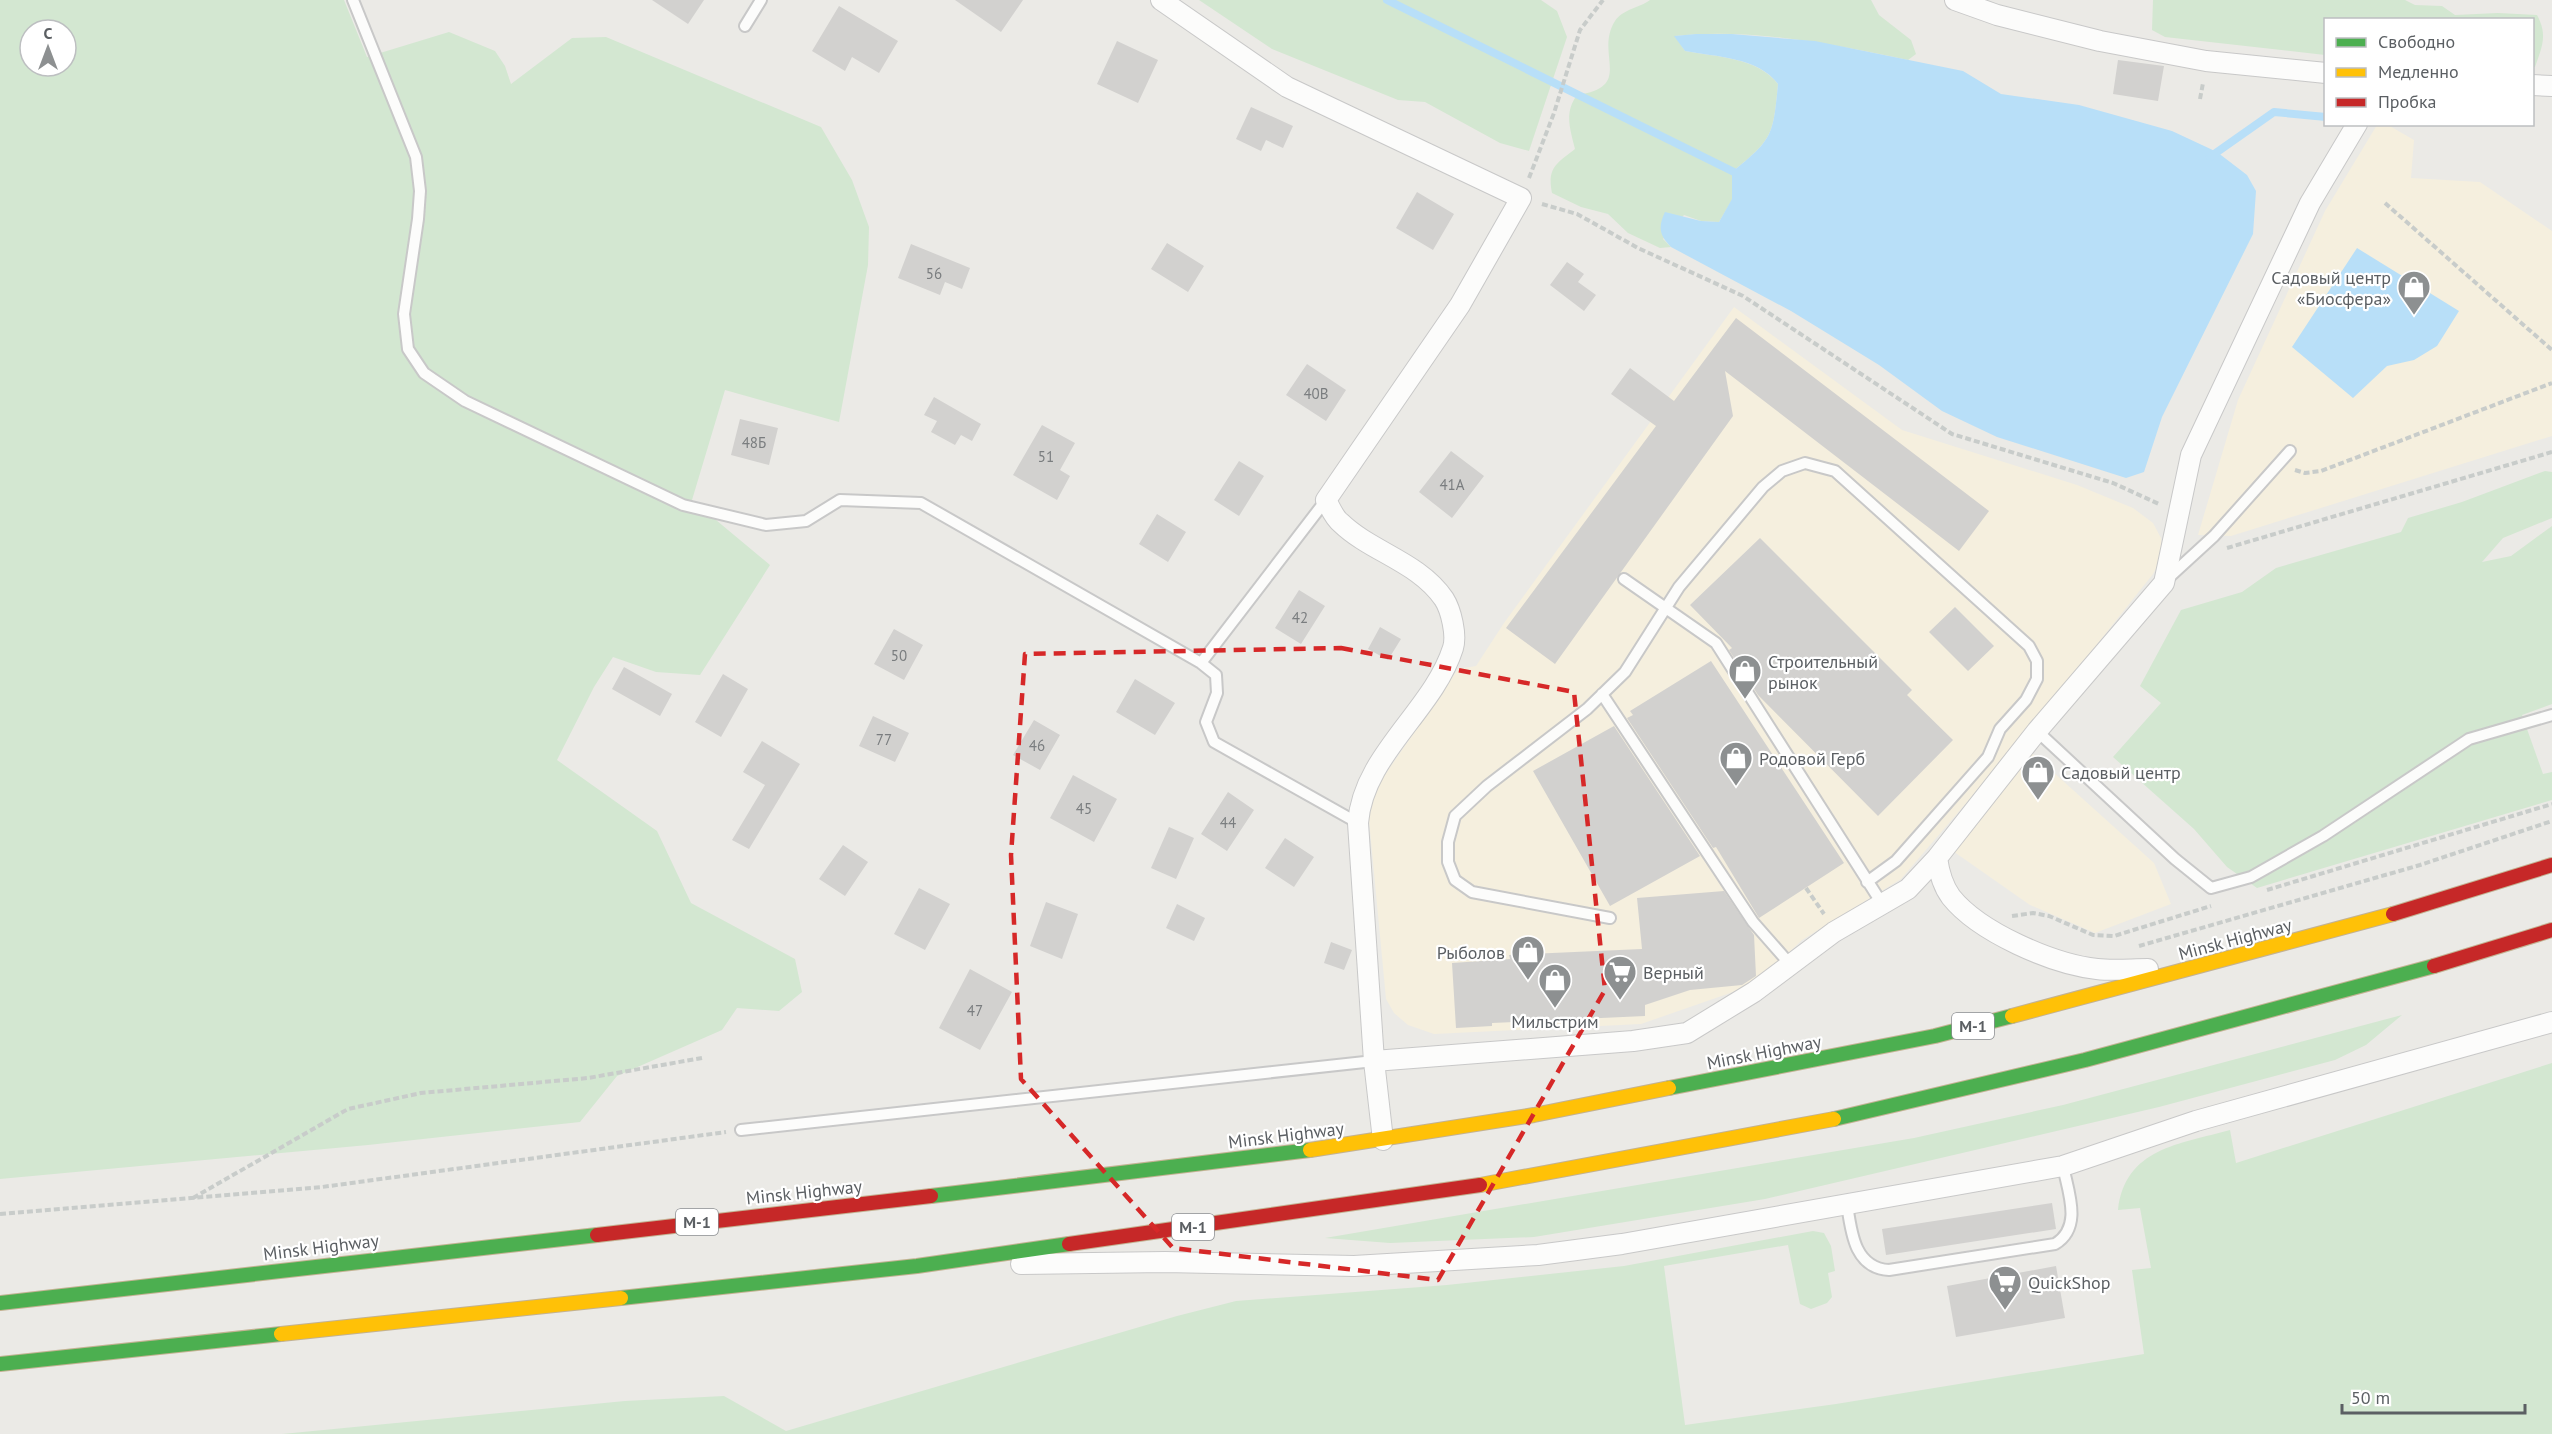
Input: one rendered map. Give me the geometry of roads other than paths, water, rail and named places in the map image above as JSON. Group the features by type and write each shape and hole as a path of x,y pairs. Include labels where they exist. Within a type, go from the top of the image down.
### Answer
{"highway":[{"name":"Minsk Highway","path":"0,1303 1119,1175 1383,1140 1732,1077 1935,1036 2374,920 2552,865"},
{"name":"М-1","path":"0,1364 917,1266 1458,1189 1857,1115 2106,1055 2377,983 2552,930"}],"street":[{"path":"1161,0 1287,87 1521,198 1460,305 1326,500 1340,523 1422,576 1444,599 1452,621 1454,645 1445,666 1371,779 1359,804 1358,823 1374,1061 1383,1140"},
{"path":"1955,0 1996,15 2100,41 2206,61 2324,73"},
{"path":"2534,85 2552,86"},
{"path":"1374,1061 1633,1041 1687,1033 1754,992 1790,963 1881,902 1908,889 1937,858 2037,731 2164,583 2191,455 2310,203 2356,126"},
{"path":"1937,858 1940,877 1949,895 1965,913 2016,943 2047,956 2097,969 2197,968"},
{"path":"1908,889 1935,890 1949,895"},
{"path":"917,1266 1165,1262 1354,1266 1538,1255 1622,1244 2063,1166 2196,1121 2552,1022"}],"lane":[{"path":"353,0 416,157 420,191 418,219 404,314 408,349 424,373 465,402 683,505 766,525 806,521 840,500 921,503 1201,663 1216,675 1217,693 1206,722 1214,742 1358,823"},
{"path":"745,26 761,0"},
{"path":"2164,583 2199,550 2290,451"},
{"path":"1610,918 1472,892 1455,880 1448,862 1448,842 1455,816 1487,786 1587,709 1625,672 1679,587 1763,487 1782,471 1805,463 1835,471 2029,646 2037,661 2037,679 2026,700 2000,729 1988,757 1896,861 1867,882"},
{"path":"1201,663 1326,500"},
{"path":"1624,579 1716,643 1881,902"},
{"path":"1602,694 1754,922 1790,963"},
{"path":"2037,731 2166,851 2211,888 2251,877 2323,836 2469,739 2552,715"},
{"path":"741,1130 1374,1061"},
{"path":"1846,1204 1857,1251 1877,1269 1889,1270 2055,1244 2068,1231 2073,1214 2063,1166"}],"water":[{"path":"1732,34 1815,41 1963,71 2001,94 2079,105 2172,131 2217,152 2247,175 2256,191 2253,234 2162,417 2144,472 2126,478 1997,437 1942,411 1879,365 1791,311 1671,247 1661,231 1661,222 1665,212 1701,221 1719,222 1732,199 1732,172 1756,152 1769,135 1778,84 1770,75 1748,63 1685,51 1674,36"},
{"path":"2357,248 2459,311 2437,346 2414,360 2387,366 2353,398 2292,347"}],"waterway":[{"path":"1387,0 1740,175"},
{"path":"2210,157 2274,112 2324,117"}],"place":[{"name":"Садовый центр «Биосфера»","path":"2414,316"},
{"name":"Строительный рынок","path":"1745,700"},
{"name":"Родовой Герб","path":"1736,787"},
{"name":"Садовый центр","path":"2038,801"},
{"name":"Рыболов","path":"1528,981"},
{"name":"Верный","path":"1620,1001"},
{"name":"Мильстрим","path":"1555,1009"},
{"name":"QuickShop","path":"2005,1311"}]}
